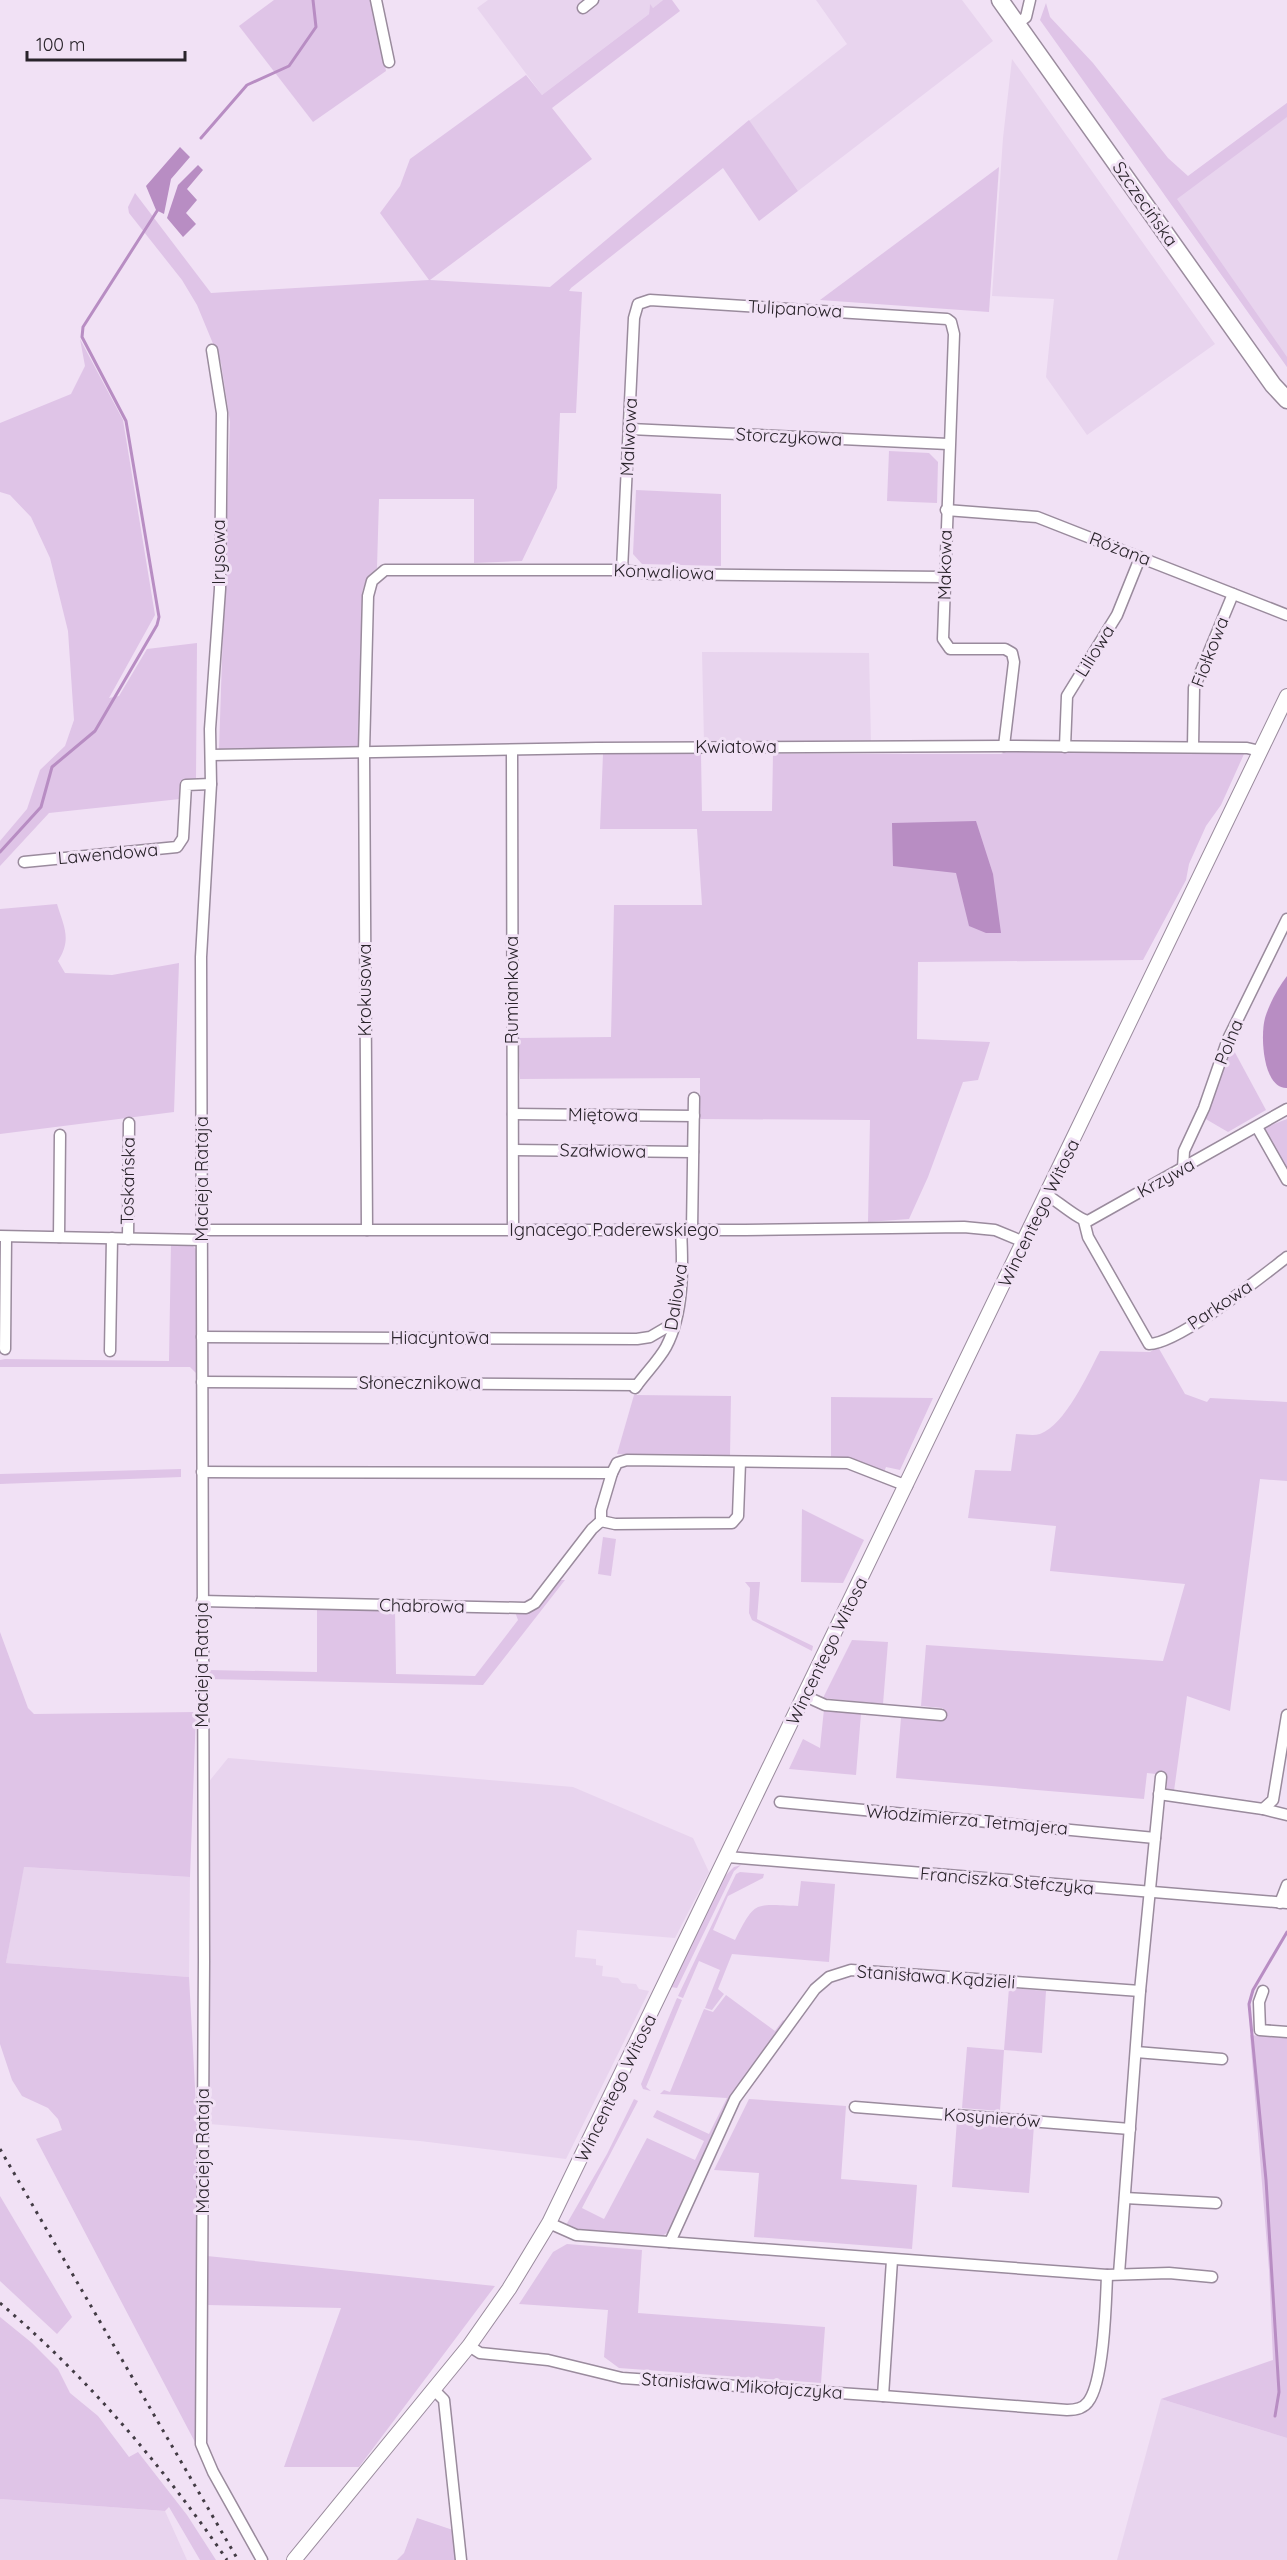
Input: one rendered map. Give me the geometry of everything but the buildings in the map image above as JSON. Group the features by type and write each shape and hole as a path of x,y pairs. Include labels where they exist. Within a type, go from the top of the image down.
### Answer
{"main road":[{"name":"Szczecińska","path":"1000,0 1273,385 1287,400"},
{"name":"Szczecińska","path":"1273,385 1287,412"}],"street":[{"path":"376,0 389,62"},
{"path":"583,8 593,0"},
{"path":"1017,24 1026,17 1030,0"},
{"name":"Tulipanowa","path":"638,304 650,300 942,318 951,322"},
{"name":"Malwowa","path":"622,570 634,318 638,304"},
{"name":"Makowa","path":"951,322 954,334 948,444 943,639 946,647 1005,649 1014,657 1004,746"},
{"name":"Irysowa","path":"211,755 210,729 219,589 222,413 212,350"},
{"name":"Storczykowa","path":"630,429 948,444"},
{"name":"Różana","path":"946,510 1037,517 1287,615"},
{"name":"Liliowa","path":"1065,747 1067,696 1117,615 1140,558"},
{"name":"Konwaliowa","path":"385,570 622,570 652,574 944,576"},
{"name":"Krokusowa","path":"367,1230 364,751 368,596 372,581 385,570"},
{"name":"Fiołkowa","path":"1193,747 1194,688 1233,594"},
{"name":"Wincentego Witosa","path":"294,2560 469,2346 509,2289 549,2223 728,1857 1287,696"},
{"name":"Kwiatowa","path":"211,755 364,751 1004,746 1248,748 1260,751"},
{"name":"Rumiankowa","path":"512,750 513,1230"},
{"name":"Macieja Rataja","path":"211,755 201,957 204,1996 201,2444 213,2472 262,2560"},
{"name":"Lawendowa","path":"24,862 177,847 183,838 186,785 211,783"},
{"name":"Polna","path":"1183,1168 1184,1151 1203,1108 1227,1040 1287,919"},
{"name":"Daliowa","path":"636,1387 665,1348 674,1323 682,1279 693,1152 694,1098"},
{"name":"Krzywa","path":"1084,1221 1092,1219 1287,1109"},
{"name":"Miętowa","path":"513,1114 693,1116"},
{"name":"Toskańska","path":"128,1239 129,1123"},
{"path":"1257,1127 1287,1180"},
{"path":"59,1237 60,1135"},
{"name":"Szałwiowa","path":"514,1150 693,1152"},
{"path":"1047,1195 1084,1221"},
{"name":"Parkowa","path":"1084,1221 1088,1237 1149,1344 1168,1338 1226,1303 1287,1257"},
{"name":"Ignacego Paderewskiego","path":"202,1235 367,1230 964,1227 995,1230 1024,1242"},
{"name":"Toskańska","path":"5,1349 3,1236 128,1239 202,1235"},
{"name":"Toskańska","path":"110,1352 112,1238"},
{"name":"Hiacyntowa","path":"202,1337 637,1339 650,1337 674,1323"},
{"name":"Słonecznikowa","path":"202,1382 636,1387"},
{"path":"740,1462 738,1516 732,1524 615,1524 601,1521 612,1473 618,1463 627,1460 848,1463 907,1486"},
{"path":"202,1472 612,1473"},
{"name":"Chabrowa","path":"202,1601 526,1608 535,1603 592,1529 601,1521"},
{"path":"805,1696 825,1705 941,1715"},
{"path":"1263,1809 1273,1800 1287,1715"},
{"path":"1119,2274 1140,1991 1161,1776"},
{"path":"1159,1794 1263,1809 1287,1815"},
{"name":"Włodzimierza Tetmajera","path":"780,1802 1155,1838"},
{"name":"Franciszka Stefczyka","path":"728,1857 1284,1903"},
{"path":"1284,1903 1287,1885"},
{"name":"Stanisława Kądzieli","path":"670,2242 735,2099 815,1989 829,1977 851,1970 1140,1991"},
{"path":"1263,1991 1259,2002 1260,2030 1287,2032"},
{"path":"1136,2052 1222,2059"},
{"name":"Kosynierów","path":"855,2107 1130,2129"},
{"path":"1125,2198 1216,2203"},
{"path":"549,2223 576,2235 1107,2275 1169,2273 1212,2277"},
{"path":"884,2396 892,2260"},
{"name":"Stanisława Mikołajczyka","path":"469,2346 480,2353 548,2360 622,2378 1067,2410 1081,2408 1091,2395 1102,2354 1107,2275"},
{"path":"434,2390 444,2400 461,2560"}],"shaded area":[{"path":"274,0 371,0 386,71 313,122 239,26"},
{"path":"488,0 663,0 653,8 650,5 649,14 542,95 477,8"},
{"path":"663,0 672,0 680,11 552,108 592,159 430,280 550,287 749,120 798,191 759,221 723,168 571,288 569,291 582,292 576,413 560,413 557,488 522,561 474,563 474,499 379,499 377,568 367,577 362,592 360,747 219,749 230,422 221,363 197,305 182,280 129,213 128,207 135,193 211,293 429,280 380,213 400,186 410,159 526,75 542,95 649,14 650,4 653,8"},
{"path":"816,0 962,0 993,41 798,191 749,121 847,44"},
{"path":"1046,3 1050,17 1093,63 1168,158 1188,176 1287,103 1287,117 1177,199 1287,357 1287,367 1040,20"},
{"path":"1012,59 1215,344 1087,435 1046,377 1054,299 992,296 1003,138"},
{"path":"1287,103 1287,367 1164,194"},
{"path":"180,147 190,157 171,179 164,214 156,210 146,186"},
{"path":"198,165 203,170 187,189 197,200 186,213 196,224 183,237 167,218 178,185"},
{"path":"999,167 989,312 820,300"},
{"path":"80,339 123,420 155,615 109,698 119,696 147,649 197,643 196,780 180,781 180,799 49,813 0,866 0,841 27,809 40,770 65,746 74,720 68,631 50,558 31,517 10,495 0,492 0,423 71,394 85,366"},
{"path":"889,451 929,453 938,462 937,503 887,501"},
{"path":"636,490 721,494 721,566 642,564 633,554"},
{"path":"702,652 869,653 871,742 704,742"},
{"path":"1011,750 1244,754 1221,805 1206,826 1189,864 1186,880 1143,960 918,962 917,1039 990,1042 978,1080 963,1082 928,1177 909,1219 868,1222 870,1120 700,1119 700,1078 520,1079 517,1038 611,1037 614,905 702,905 697,829 600,829 603,754 701,754 702,811 772,811 773,754 1001,754"},
{"path":"976,821 993,874 1001,933 986,933 969,926 956,873 893,866 892,823"},
{"path":"57,904 66,939 58,961 65,973 112,975 179,963 174,1112 0,1134 0,909"},
{"path":"1287,976 1287,1088 1279,1086 1268,1071 1263,1037 1269,1007"},
{"path":"1232,1047 1266,1110 1228,1132 1204,1118"},
{"path":"1287,1119 1287,1171 1263,1128"},
{"path":"171,1243 190,1243 198,1251 199,1376 190,1367 0,1367 0,1360 5,1359 169,1361"},
{"path":"1158,1347 1185,1394 1207,1402 1210,1398 1287,1402 1287,1481 1260,1479 1230,1711 1187,1696 1174,1791 1167,1789 1165,1775 1147,1773 1144,1799 896,1778 901,1718 943,1720 943,1708 921,1706 926,1645 1163,1661 1185,1584 1050,1571 1056,1526 968,1518 975,1470 1011,1471 1016,1434 1040,1434 1049,1429 1075,1398 1100,1351 1150,1352"},
{"path":"634,1395 731,1396 730,1455 617,1454"},
{"path":"831,1397 933,1398 900,1470 886,1467 884,1472 852,1459 831,1458"},
{"path":"181,1469 181,1477 0,1484 0,1474"},
{"path":"802,1509 864,1540 843,1583 801,1582"},
{"path":"603,1537 616,1539 611,1576 598,1574"},
{"path":"559,1580 565,1580 483,1685 205,1679 208,1670 317,1672 317,1610 395,1611 396,1674 475,1676 518,1620 515,1612 533,1611"},
{"path":"745,1582 760,1582 757,1619 813,1646 812,1651 752,1620 749,1613 750,1588"},
{"path":"0,1632 28,1708 34,1714 196,1712 190,1877 24,1867 6,1963 189,1977 198,2143 197,2446 36,2139 62,2130 58,2119 48,2108 22,2096 12,2080 0,2044"},
{"path":"852,1640 888,1642 883,1704 823,1698"},
{"path":"824,1709 861,1714 856,1775 789,1769 803,1739 820,1748"},
{"path":"228,1758 573,1787 693,1838 709,1872 675,1938 577,1930 575,1957 596,1959 596,1965 603,1966 602,1976 618,1978 622,1983 636,1984 639,1989 649,1991 566,2159 420,2141 209,2124 207,1784"},
{"path":"741,1865 734,1871 677,1988 671,1987 724,1877 734,1867"},
{"path":"23,1867 190,1877 189,1977 6,1963"},
{"path":"740,1872 764,1874 763,1878 728,1896 713,1930 735,1940 748,1917 758,1907 798,1906 801,1881 835,1884 829,1962 732,1954 718,1989 724,1994 712,2010 705,2008 720,1970 699,1961 683,1998 678,1996 736,1874"},
{"path":"1009,1988 1046,1991 1042,2053 1004,2050"},
{"path":"726,1995 775,2031 783,2020 786,2022 741,2084 670,2231 662,2236 575,2230 566,2225 607,2154 634,2099 638,2101 582,2208 604,2219 647,2138 695,2160 704,2141 653,2117 657,2110 709,2134 727,2098 660,2094 664,2090 670,2092 704,2009 713,2012"},
{"path":"677,1998 682,2000 646,2087 651,2091 643,2089 641,2084"},
{"path":"1250,2035 1287,2038 1287,2438 1161,2399 1273,2360 1269,2270"},
{"path":"967,2047 1004,2050 1000,2111 962,2108"},
{"path":"749,2099 846,2106 841,2179 917,2185 912,2249 754,2237 759,2173 714,2170"},
{"path":"957,2120 1034,2125 1029,2193 952,2187"},
{"path":"0,2196 72,2317 57,2334 0,2281"},
{"path":"567,2244 642,2250 638,2313 825,2327 821,2383 619,2368 604,2357 608,2310 519,2304 553,2252"},
{"path":"207,2256 495,2286 359,2467 284,2467 341,2308 207,2305"},
{"path":"0,2317 32,2343 58,2369 70,2393 98,2416 129,2457 138,2452 187,2515 216,2560 200,2560 169,2507 165,2511 0,2499"},
{"path":"1161,2399 1287,2438 1287,2560 1117,2560"},
{"path":"0,2499 165,2511 187,2560 0,2560"},
{"path":"417,2518 453,2530 456,2560 397,2560 404,2553"}],"waterway":[{"path":"201,138 247,85 289,66 316,27 313,0"},
{"path":"0,852 41,807 52,767 95,731 157,625 159,617 126,421 82,337 83,327 157,211"},
{"path":"1275,2416 1279,2392 1266,2180 1249,2004 1253,1990 1287,1932"}],"railway":[{"path":"0,2149 238,2560"},
{"path":"0,2303 63,2361 122,2424 150,2456 227,2560"}]}
